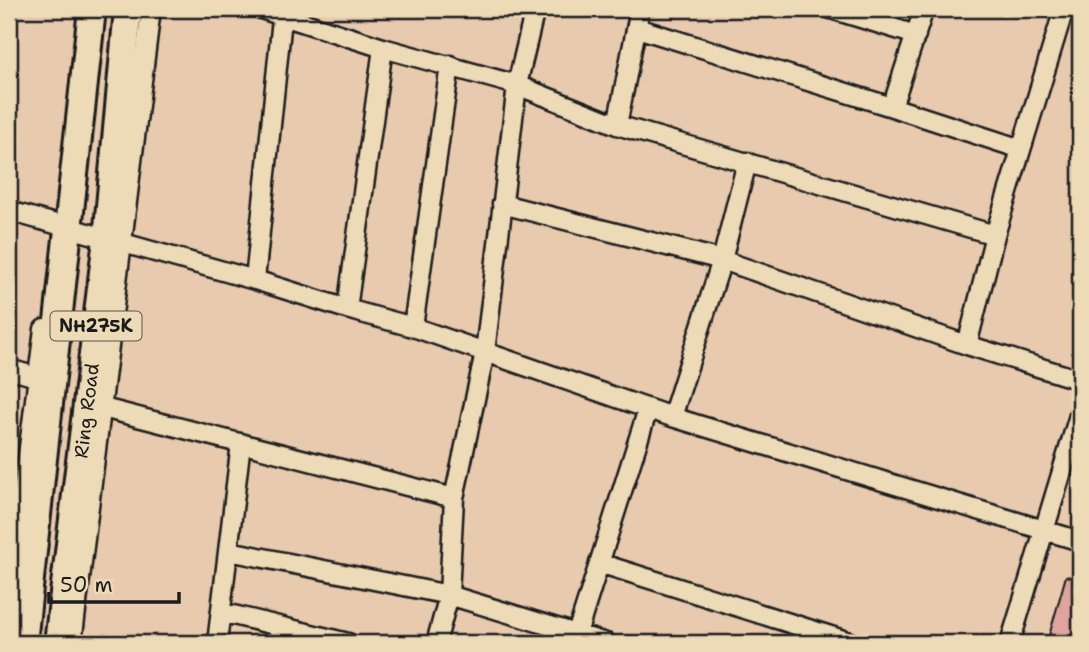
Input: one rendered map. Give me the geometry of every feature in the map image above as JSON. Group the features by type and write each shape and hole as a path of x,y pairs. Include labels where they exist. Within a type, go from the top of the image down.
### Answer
{"highway":[{"name":"Ring Road","path":"23,643 46,379 92,9"},
{"name":"Ring Road","path":"58,643 115,242 128,9"}],"street":[{"path":"63,227 80,9"},
{"path":"115,242 151,9"},
{"path":"261,9 283,12 383,48 517,85 617,125 995,235"},
{"path":"436,643 449,594 454,498 485,352 517,85 536,9"},
{"path":"617,125 640,9"},
{"path":"831,9 916,35"},
{"path":"892,107 924,9"},
{"path":"967,345 995,235 1064,9"},
{"path":"255,280 283,12"},
{"path":"637,28 1021,149"},
{"path":"347,309 383,48"},
{"path":"413,327 450,65"},
{"path":"671,417 722,260 747,162"},
{"path":"502,204 722,260 967,345 1080,380"},
{"path":"9,211 413,327 671,417 1080,541"},
{"path":"9,369 46,379 9,604"},
{"path":"72,643 93,406 454,498"},
{"path":"576,639 648,409"},
{"path":"1010,643 1080,412"},
{"path":"217,643 241,443"},
{"path":"229,551 449,594 576,639 606,643"},
{"path":"599,563 853,643"},
{"path":"220,612 348,643"}],"building":[{"path":"1066,576 1080,579 1080,643 1047,643"}]}
